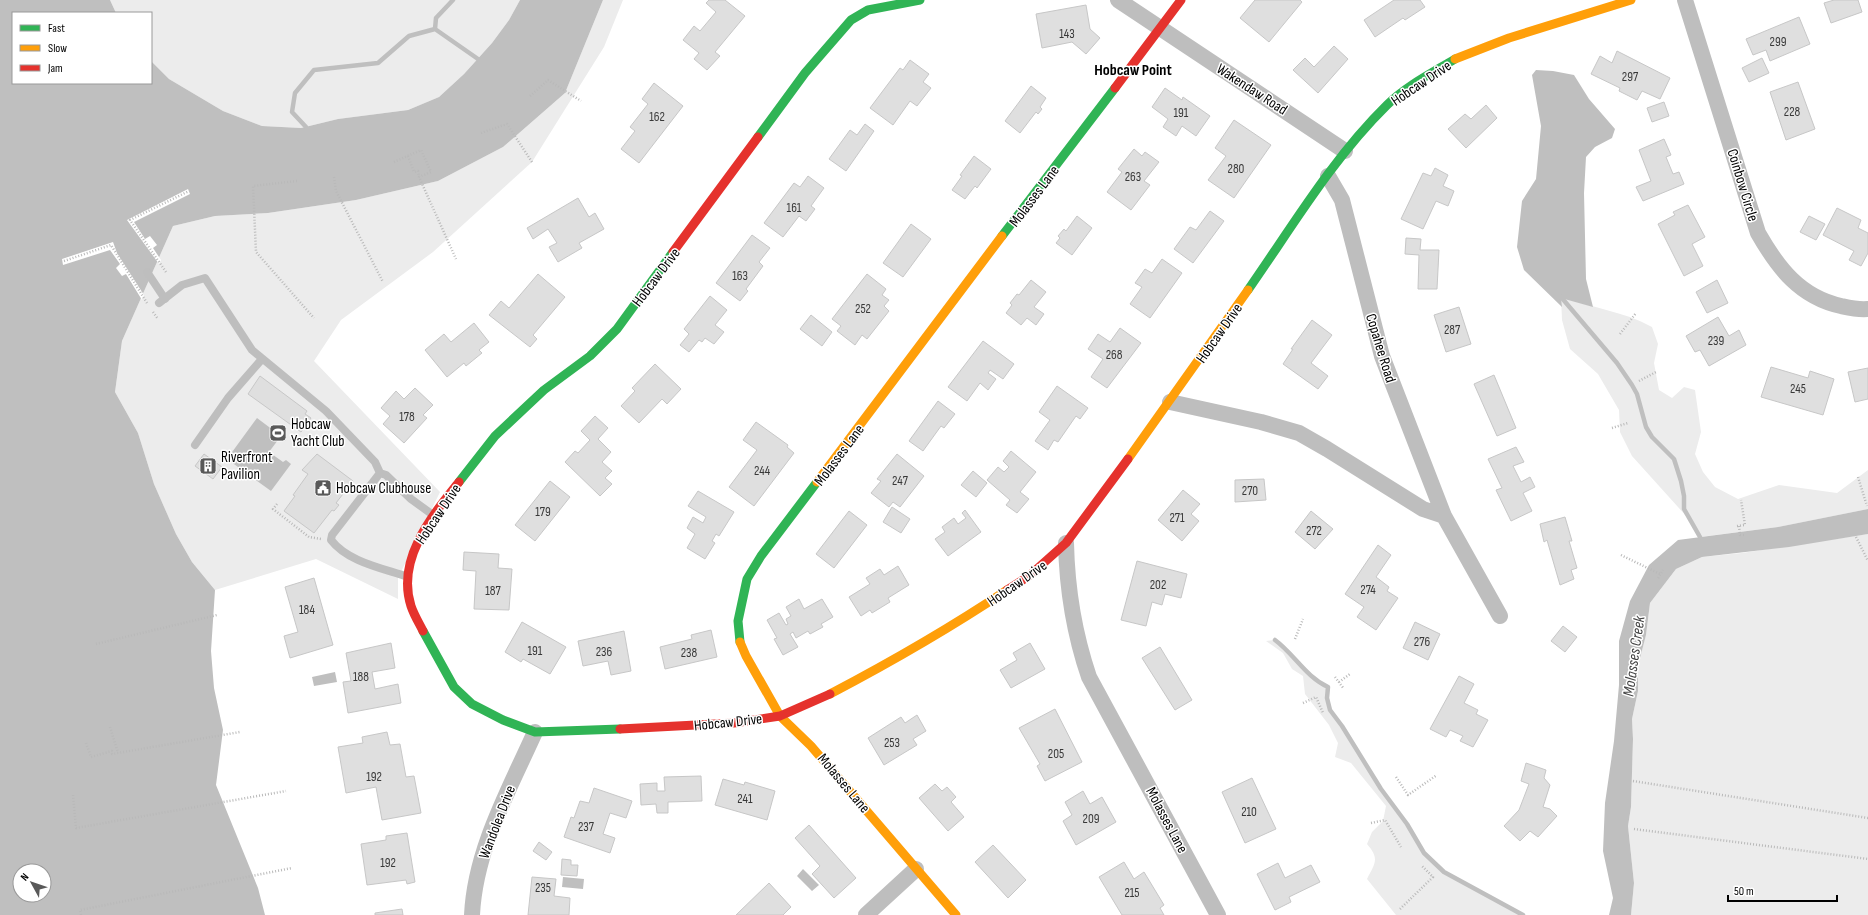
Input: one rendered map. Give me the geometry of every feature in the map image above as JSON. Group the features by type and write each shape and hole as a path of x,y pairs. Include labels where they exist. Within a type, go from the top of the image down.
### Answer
{"street":[{"name":"Hobcaw Drive","path":"920,0 867,10 848,24 832,41 806,73 617,329 590,356 544,390 495,436 434,515 419,538 409,562 408,589 411,606 422,630 454,687 472,704 503,720 535,732 590,731 727,724 780,716 820,700 880,668 967,617 1029,576 1066,543 1170,402 1345,151 1388,104 1423,78 1462,55 1509,38 1631,0"},
{"path":"1118,0 1159,28"},
{"name":"Molasses Lane","path":"956,915 820,756 780,716 746,656 739,639 738,621 743,591 747,579 762,556 1181,0"},
{"name":"Coinbow Circle","path":"1685,0 1758,233 1772,259 1797,286 1824,302 1860,310 1868,309"},
{"name":"Wakendaw Road","path":"1159,28 1345,151"},
{"name":"Copahee Road","path":"1328,176 1342,200 1382,356 1418,454 1444,516 1500,616"},
{"path":"1170,402 1261,422 1299,434 1327,449 1423,509 1444,516"},
{"name":"Molasses Lane","path":"1066,543 1067,575 1072,610 1079,648 1089,677 1218,915"},
{"name":"Wandolea Drive","path":"472,915 482,856 500,808 535,732"},
{"path":"866,915 916,869"}],"lane":[{"path":"147,272 162,301 182,285 205,278 252,350 326,411 375,462 380,473 386,475 411,499 434,515"},
{"path":"195,445 228,398 262,359"},
{"path":"380,473 332,535 331,540 338,548 358,560 408,577"}],"path":[{"path":"530,96 548,80 581,101"},
{"path":"481,133 507,124 532,162"},
{"path":"394,162 421,150 432,172 419,177"},
{"path":"408,156 414,172 418,171 419,177 456,259"},
{"path":"334,177 336,191 383,282"},
{"path":"297,181 253,186 256,252 314,318"},
{"path":"166,272 130,220 189,191"},
{"path":"64,261 111,245 158,319"},
{"path":"1620,334 1636,313"},
{"path":"1639,381 1656,372"},
{"path":"1612,428 1628,423"},
{"path":"1858,477 1867,506"},
{"path":"1741,500 1745,525 1738,526 1740,535 1746,535"},
{"path":"277,504 273,509 309,536 318,539 331,540"},
{"path":"1856,537 1868,561"},
{"path":"1621,555 1660,574"},
{"path":"1658,578 1663,570"},
{"path":"96,644 217,615"},
{"path":"1295,639 1303,618"},
{"path":"1339,682 1350,674"},
{"path":"1335,678 1344,689"},
{"path":"1303,703 1316,697 1324,713"},
{"path":"110,727 118,753"},
{"path":"86,743 91,757 112,751 112,754 240,732"},
{"path":"1396,777 1408,795 1437,775"},
{"path":"1633,781 1868,818"},
{"path":"73,795 76,828 286,790"},
{"path":"1371,823 1385,820 1401,847"},
{"path":"1634,829 1868,859"},
{"path":"1400,909 1433,877 1422,866"},
{"path":"81,915 80,910 292,868"}],"shaded area":[{"path":"110,0 520,0 509,20 492,43 464,74 439,97 408,110 338,119 301,128 262,126 223,111 169,79 152,62 152,12 116,12"},
{"path":"603,0 623,0 604,47 532,162 433,252 341,320 314,361 440,492 398,578 398,599 316,559 215,590 192,562 176,534 154,484 138,433 115,392 122,341 173,226 215,216 268,213 356,200 438,181 503,147 565,93"},
{"path":"1561,297 1619,313 1652,327 1658,344 1654,363 1659,390 1672,398 1684,387 1695,390 1701,432 1695,454 1703,472 1715,487 1738,499 1779,485 1837,493 1868,470 1868,509 1778,527 1700,537 1687,517 1632,456 1620,432 1619,410 1598,374 1570,349 1562,320"},
{"path":"1868,534 1868,915 1631,915 1634,883 1628,826 1631,807 1633,739 1632,719 1638,691 1638,666 1646,635 1650,603 1676,569 1702,557 1742,553"},
{"path":"1275,640 1313,677 1328,687 1327,696 1330,710 1342,726 1381,789 1407,824 1424,853 1442,870 1523,915 1396,915 1367,879 1374,865 1375,857 1367,844 1372,832 1383,821 1386,806 1351,763 1335,757 1338,743 1329,725 1305,694 1303,676 1292,669 1283,653 1266,641"}],"water":[{"path":"0,0 110,0 116,12 12,12 12,84 152,84 152,62 169,79 223,111 262,126 301,128 338,119 408,110 439,97 464,74 492,43 509,20 520,0 603,0 565,93 503,147 438,181 356,200 268,213 215,216 173,226 122,341 115,392 138,433 154,484 176,534 192,562 215,590 211,651 214,688 223,730 216,785 258,888 265,915 0,915"},
{"path":"1536,70 1553,71 1574,75 1589,99 1615,129 1612,138 1595,147 1586,157 1584,193 1586,279 1593,307 1561,298 1562,307 1524,270 1517,247 1522,201 1536,179 1541,126 1532,75"},
{"path":"257,418 281,436 269,452 283,462 286,460 291,464 271,491 227,459"},
{"name":"Molasses Creek","path":"1868,509 1868,534 1789,547 1702,557 1676,569 1650,603 1646,635 1638,666 1638,691 1632,719 1633,739 1631,807 1628,826 1634,883 1631,915 1609,915 1613,898 1603,851 1605,803 1614,741 1619,685 1619,641 1630,601 1649,565 1678,540 1778,527"},
{"path":"335,672 337,682 314,686 312,677"},
{"path":"803,869 819,885 812,891 797,876"},
{"path":"563,877 584,879 583,889 562,887"}],"pier":[{"path":"188,189 190,194 134,222 145,239 150,236 157,245 153,248 161,260 159,264 127,220"},
{"path":"113,242 117,253 144,295 142,300 126,274 122,276 116,268 120,264 110,250 63,265 62,259"}],"building":[{"path":"709,0 725,0 745,16 715,52 720,56 707,70 694,59 699,53 683,40 694,26 700,31 716,12 706,3"},
{"path":"1255,0 1300,0 1302,2 1269,42 1240,18"},
{"path":"1394,0 1420,0 1425,7 1405,20 1403,18 1375,37 1364,20"},
{"path":"1834,0 1858,0 1862,12 1831,23 1824,3"},
{"path":"1086,5 1090,29 1100,38 1086,54 1072,42 1042,48 1036,14"},
{"path":"1799,17 1810,44 1770,61 1766,50 1753,55 1746,39"},
{"path":"1334,46 1348,59 1318,93 1293,70 1305,58 1314,67"},
{"path":"1617,51 1670,78 1660,99 1642,91 1637,100 1619,91 1620,88 1591,74 1600,56 1612,63"},
{"path":"1762,58 1769,73 1749,82 1742,68"},
{"path":"910,60 929,74 923,82 931,88 917,106 910,101 893,125 870,108 900,68 903,70"},
{"path":"1798,82 1815,129 1786,140 1770,92"},
{"path":"654,83 683,106 639,163 621,149 635,131 630,127 648,104 642,99"},
{"path":"1031,86 1046,98 1040,107 1042,109 1038,114 1036,112 1020,133 1005,121"},
{"path":"1165,88 1182,100 1183,97 1210,116 1196,136 1182,126 1176,136 1163,127 1168,119 1152,107"},
{"path":"1664,102 1669,116 1652,122 1647,108"},
{"path":"1486,105 1497,118 1466,148 1448,129 1465,114 1471,119"},
{"path":"1234,120 1271,145 1234,198 1208,180 1226,156 1215,148"},
{"path":"865,124 874,131 846,171 829,159 850,130 857,135"},
{"path":"1664,139 1671,155 1666,157 1673,174 1679,172 1684,184 1643,201 1636,187 1651,181 1639,150"},
{"path":"1134,149 1142,156 1145,152 1159,162 1144,181 1150,185 1131,210 1107,192 1122,172 1118,169"},
{"path":"974,156 991,169 977,188 975,186 965,199 952,190 962,176 960,175"},
{"path":"1435,168 1448,175 1443,186 1454,191 1448,206 1436,201 1423,229 1401,219 1423,173 1431,176"},
{"path":"808,176 824,188 811,206 815,209 806,221 799,216 783,237 764,223 794,183 800,187"},
{"path":"578,198 589,217 595,213 604,229 579,243 582,248 558,262 549,247 557,243 548,229 533,239 527,228"},
{"path":"1688,205 1705,237 1692,244 1703,266 1684,276 1658,224 1675,215 1673,212"},
{"path":"1837,208 1861,220 1858,228 1868,233 1868,253 1861,266 1849,260 1854,251 1823,235"},
{"path":"1210,211 1224,221 1193,263 1174,249 1190,227 1196,230"},
{"path":"1077,216 1092,228 1072,255 1056,243 1060,238 1058,236 1064,229 1066,231"},
{"path":"1809,216 1825,224 1816,240 1800,232"},
{"path":"911,224 931,239 903,277 883,263"},
{"path":"752,235 770,248 759,262 763,266 746,289 748,291 740,301 716,283"},
{"path":"1406,238 1421,239 1420,250 1439,250 1437,289 1418,289 1419,255 1405,254"},
{"path":"1162,259 1182,273 1150,318 1130,304 1142,287 1135,283 1145,269 1152,273"},
{"path":"538,274 565,297 533,335 537,339 530,347 489,315 501,301 509,308"},
{"path":"867,274 886,289 882,295 889,300 884,306 889,311 867,339 862,335 855,345 837,331 841,326 832,319"},
{"path":"1031,280 1046,292 1034,307 1044,314 1036,325 1027,318 1021,325 1006,313 1012,305 1010,303 1017,294 1019,295"},
{"path":"1717,280 1728,303 1707,313 1696,292"},
{"path":"710,296 727,310 715,325 724,332 714,344 705,338 702,342 699,340 689,352 680,345 689,334 684,329"},
{"path":"1459,307 1471,344 1446,352 1434,315"},
{"path":"811,315 832,332 822,346 800,329"},
{"path":"1718,317 1729,336 1739,330 1746,345 1709,366 1700,350 1695,352 1686,336"},
{"path":"1312,320 1332,335 1311,363 1328,376 1318,389 1283,364 1293,349 1291,349"},
{"path":"474,323 489,342 479,350 482,353 466,366 464,363 447,377 425,350 444,334 451,342"},
{"path":"1120,328 1141,343 1107,388 1091,377 1103,359 1088,349 1098,334 1110,342"},
{"path":"983,341 1014,364 1003,379 990,370 988,373 996,379 988,390 980,383 967,401 948,387"},
{"path":"655,364 681,389 667,404 662,399 639,423 621,406 635,391 632,388"},
{"path":"1771,367 1808,378 1810,371 1834,379 1823,415 1761,397"},
{"path":"1868,368 1868,399 1855,402 1848,372"},
{"path":"1494,375 1516,428 1497,436 1474,384"},
{"path":"260,376 307,411 305,414 311,418 301,432 248,394"},
{"path":"1057,386 1088,408 1080,419 1076,416 1058,442 1054,440 1048,450 1035,441 1050,420 1039,412"},
{"path":"415,388 433,405 423,415 427,418 404,443 383,424 390,416 381,408 396,391 404,399"},
{"path":"938,401 955,414 944,428 941,426 923,451 909,441"},
{"path":"595,416 608,428 598,439 611,452 602,462 612,471 605,478 612,484 600,496 565,462 575,451 578,453 590,440 581,431"},
{"path":"756,422 788,445 787,447 794,453 754,506 729,487 757,450 743,440"},
{"path":"1516,447 1524,462 1513,466 1521,482 1530,477 1535,487 1523,493 1532,511 1511,521 1496,490 1502,488 1488,459"},
{"path":"1011,451 1036,472 1020,492 1029,499 1017,513 1006,505 1010,500 987,480 998,467 1004,472 1009,467 1003,461"},
{"name":"Riverfront Pavilion","path":"204,454 222,467 213,479 195,466"},
{"name":"Hobcaw Clubhouse","path":"317,454 353,481 336,503 339,505 334,511 332,510 314,533 284,511 308,474 302,470"},
{"path":"897,454 924,476 900,507 893,502 889,507 871,493 881,481 877,479"},
{"path":"973,471 987,483 976,497 961,485"},
{"path":"1264,479 1266,500 1235,502 1235,480"},
{"path":"550,481 570,497 535,541 515,525"},
{"path":"1183,490 1200,504 1191,514 1199,521 1182,541 1158,520"},
{"path":"698,491 734,512 719,536 716,534 712,541 715,543 705,559 687,548 695,534 687,528 693,517 703,523 706,517 688,506"},
{"path":"892,507 910,519 901,533 883,522"},
{"path":"965,510 981,532 948,556 935,539 945,532 942,527 954,518 958,524 966,518 962,513"},
{"path":"849,511 867,525 834,568 816,554"},
{"path":"1311,511 1333,529 1315,549 1295,532"},
{"path":"1565,517 1572,541 1569,541 1577,568 1571,570 1574,579 1560,585 1547,540 1544,542 1540,524"},
{"path":"1378,545 1391,555 1376,577 1389,587 1387,591 1398,598 1376,630 1357,617 1364,607 1345,594"},
{"path":"464,552 499,554 498,568 512,569 509,610 474,609 476,571 463,570"},
{"path":"1137,561 1187,574 1181,598 1165,594 1162,605 1152,602 1146,626 1121,620"},
{"path":"898,566 909,585 888,598 890,602 872,613 870,610 861,616 849,597 870,584 866,578 880,569 884,575"},
{"path":"314,578 333,645 290,658 284,636 298,632 285,587"},
{"path":"799,599 804,609 822,599 833,617 821,624 823,627 810,634 808,631 796,638 793,632 790,634 798,647 783,655 774,639 777,638 767,620 779,613 786,625 788,624 786,619 791,616 786,607"},
{"path":"522,622 566,647 550,674 523,659 521,662 505,652"},
{"path":"1415,622 1440,634 1428,660 1403,648"},
{"path":"1563,626 1577,637 1565,652 1551,641"},
{"path":"711,630 717,657 665,669 660,647 692,639 691,635"},
{"path":"624,631 631,671 611,675 608,661 583,666 578,641"},
{"path":"391,643 395,668 372,672 375,689 398,684 401,703 348,713 343,682 351,681 346,653"},
{"path":"1030,643 1045,669 1011,688 1000,670 1017,660 1013,653"},
{"path":"1160,647 1192,700 1175,710 1142,658"},
{"path":"1459,676 1474,684 1464,703 1478,710 1476,714 1488,720 1473,747 1460,741 1463,736 1450,730 1446,737 1430,729"},
{"path":"1055,709 1082,762 1045,781 1037,766 1040,764 1019,728"},
{"path":"917,715 926,731 913,739 917,745 884,765 868,738 901,717 905,723"},
{"path":"387,732 390,745 400,744 406,777 414,776 421,813 382,820 376,787 346,793 338,747 363,743 362,737"},
{"path":"1526,763 1546,770 1544,778 1550,785 1543,807 1550,809 1557,816 1538,837 1530,831 1520,841 1504,826 1519,810 1529,784 1521,781"},
{"path":"701,776 702,801 668,802 668,813 657,813 656,804 641,805 640,784 657,783 657,791 665,791 664,777"},
{"path":"1252,778 1276,829 1245,843 1222,792"},
{"path":"723,779 744,785 745,782 775,791 767,820 715,805"},
{"path":"935,784 942,791 947,787 956,797 951,802 964,817 948,831 919,798"},
{"path":"594,788 632,801 626,818 610,813 603,834 615,838 610,853 564,837 571,817 574,818 580,801 589,803"},
{"path":"1083,791 1090,804 1102,797 1116,822 1076,845 1063,821 1072,815 1065,802"},
{"path":"809,825 856,878 834,898 812,874 820,866 795,838"},
{"path":"407,833 415,882 407,884 406,880 367,885 361,844 386,840 386,836"},
{"path":"539,842 552,852 546,860 533,851"},
{"path":"993,845 1026,880 1008,898 975,862"},
{"path":"562,859 571,860 571,865 578,865 577,876 561,875"},
{"path":"1124,862 1134,879 1144,872 1164,905 1160,908 1164,915 1122,915 1099,877"},
{"path":"1278,863 1285,878 1311,865 1320,882 1289,897 1291,902 1275,910 1257,874"},
{"path":"532,877 556,879 554,896 570,898 569,915 528,915"},
{"path":"769,883 791,907 783,915 736,915"},
{"path":"402,909 403,915 375,915 375,913"}],"waterway":[{"path":"453,0 436,18 435,29 478,59"},
{"path":"306,127 292,112 295,93 314,70 378,63 409,36 435,29"},
{"path":"1561,297 1617,363 1632,385 1637,394 1646,427 1652,437 1674,459 1681,481 1684,496 1684,509 1700,537"},
{"path":"1275,640 1313,677 1328,687 1327,698 1330,710 1342,726 1381,789 1407,824 1424,853 1444,872 1523,915"}],"traffic: fast":[{"path":"758,137 805,73 851,20 868,10 920,0"},
{"path":"1248,290 1313,194 1367,126 1394,98 1455,59"},
{"path":"1002,236 1115,88"},
{"path":"459,482 495,436 544,390 590,356 617,329 673,252"},
{"path":"740,642 738,621 747,579 761,556 817,482"},
{"path":"423,631 454,687 472,704 503,720 535,732 620,729"}],"traffic: slow":[{"path":"1455,59 1509,38 1631,0"},
{"path":"817,482 1002,236"},
{"path":"1128,459 1248,290"},
{"path":"830,694 920,644 1007,590"},
{"path":"740,642 746,656 780,716 811,746 956,915"}],"traffic: jam":[{"path":"1115,88 1181,0"},
{"path":"673,252 758,137"},
{"path":"1007,590 1029,576 1066,543 1128,459"},
{"path":"423,631 411,606 408,589 408,572 412,555 428,524 459,482"},
{"path":"620,729 734,723 780,716 830,694"}],"place":[{"name":"Hobcaw Yacht Club","path":"278,433"},
{"name":"Riverfront Pavilion","path":"208,466"},
{"name":"Hobcaw Clubhouse","path":"323,488"}],"district":[{"name":"Hobcaw Point","path":"1133,69"}]}
